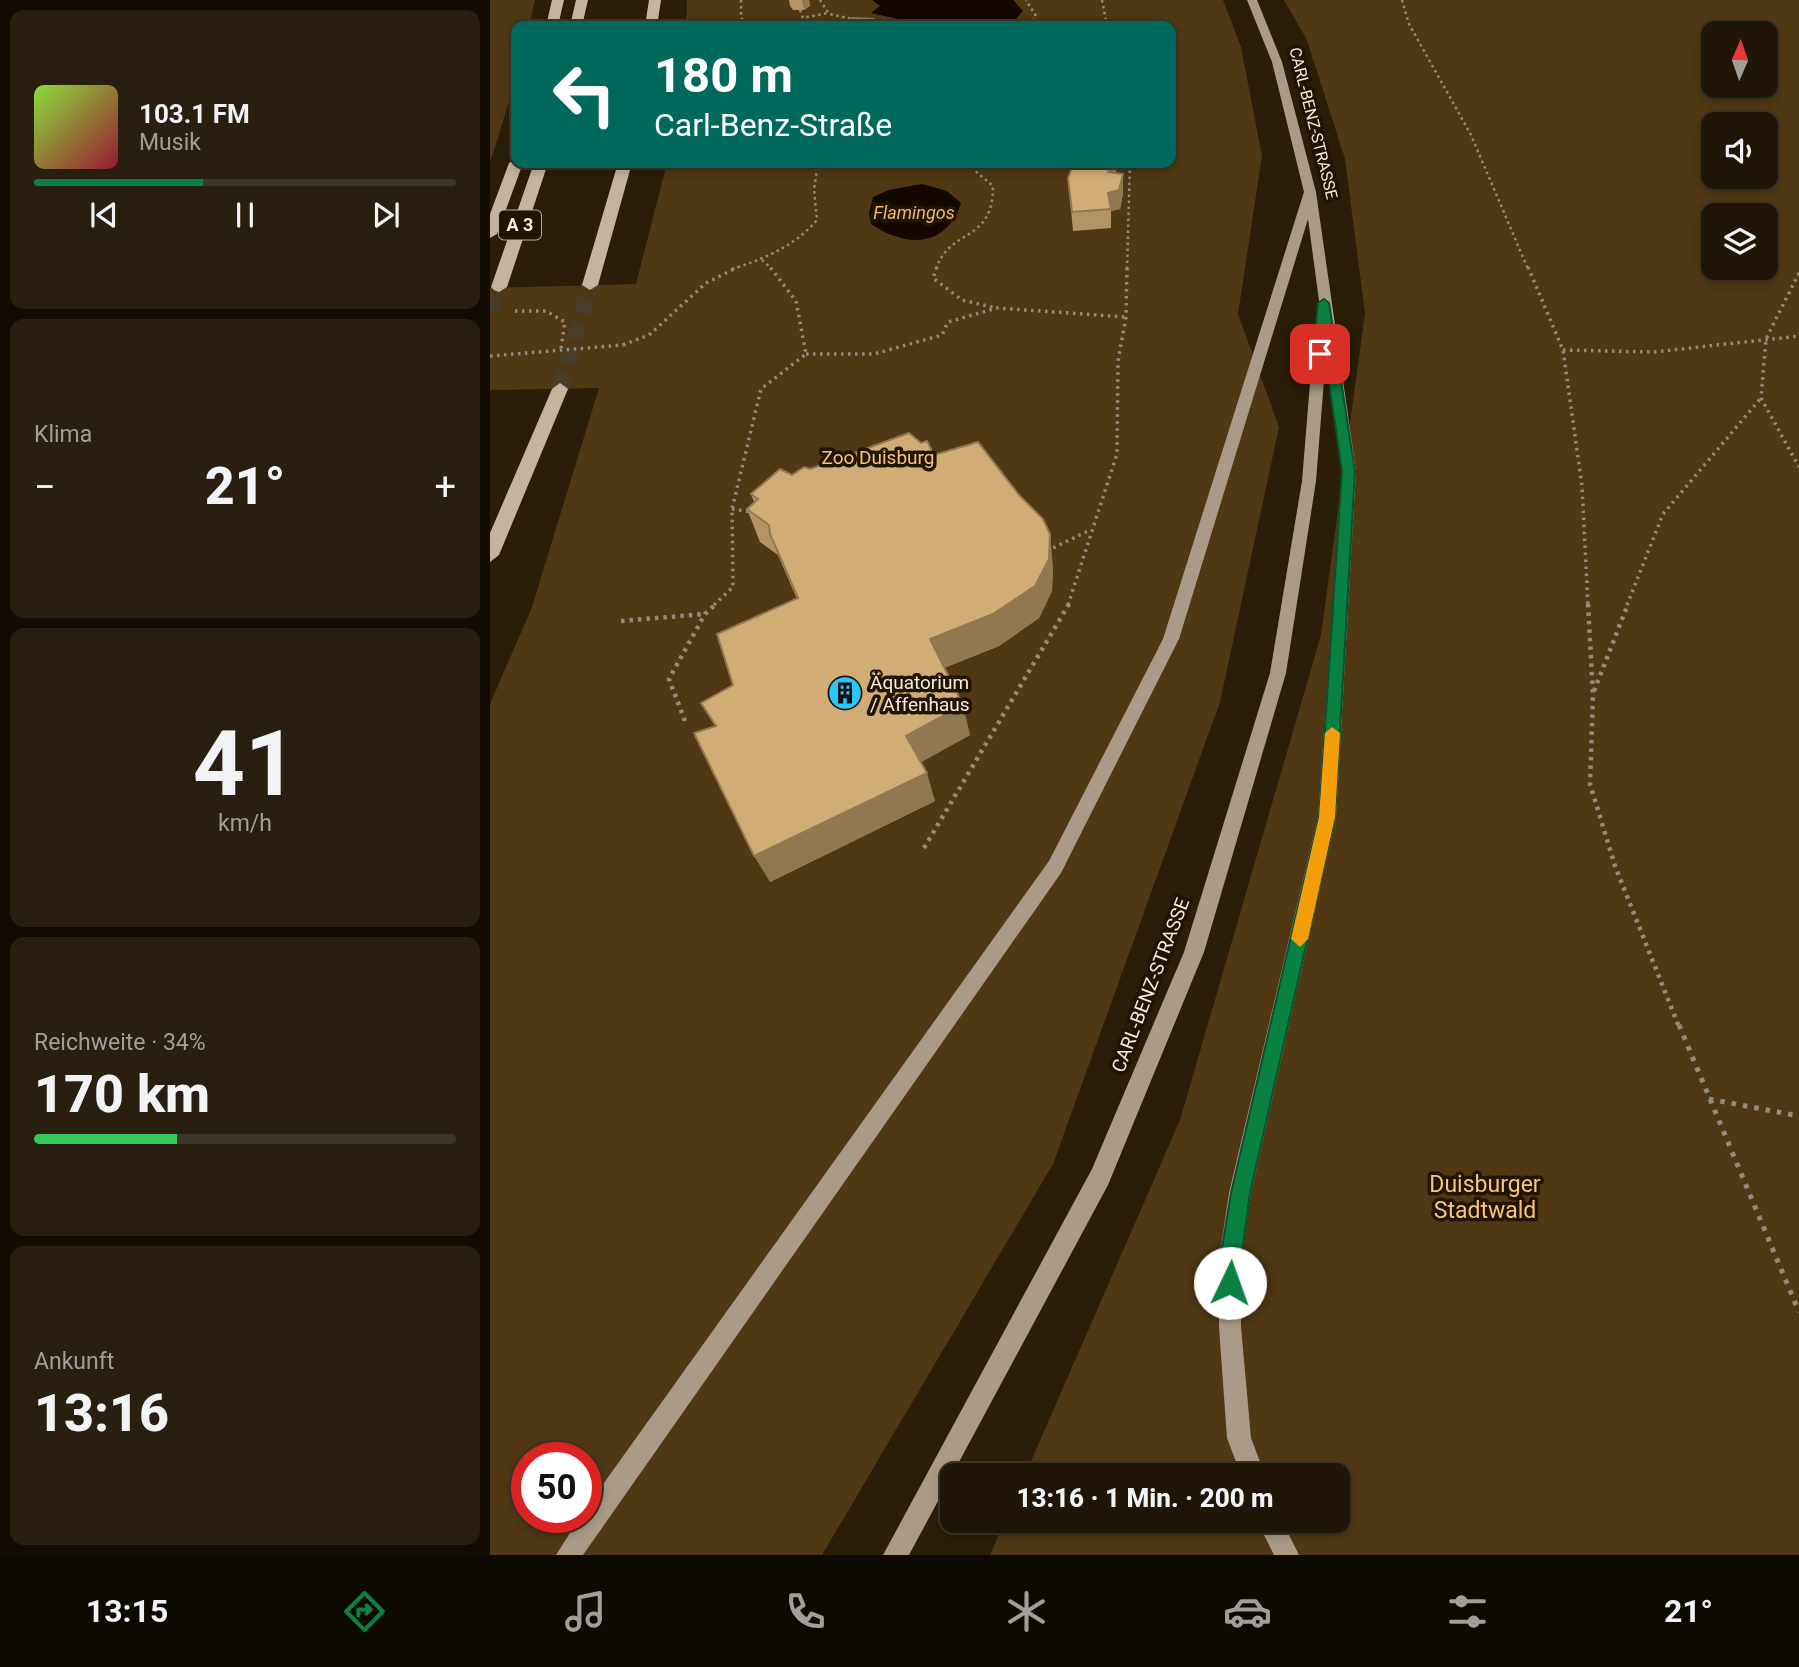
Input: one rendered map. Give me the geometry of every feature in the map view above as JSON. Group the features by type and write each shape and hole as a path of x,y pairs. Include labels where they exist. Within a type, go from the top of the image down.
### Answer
{"highway":[{"path":"553,21 558,0"},
{"path":"577,21 582,0"},
{"path":"652,21 655,0"},
{"name":"A 3","path":"490,234 514,168"},
{"name":"A 3","path":"499,288 539,168"},
{"path":"590,285 624,168"},
{"path":"490,555 560,389"}],"main road":[{"name":"CARL-BENZ-STRASSE","path":"1249,1463 1239,1437 1230,1327 1230,1260 1240,1193 1327,817 1349,471 1310,192 1277,62 1252,0"},
{"path":"568,1555 1055,867 1171,639 1310,192"},
{"name":"CARL-BENZ-STRASSE","path":"895,1555 1100,1177 1194,952 1278,673 1310,481 1324,303"},
{"path":"1275,1533 1287,1555"}],"path":[{"path":"741,0 743,21"},
{"path":"820,0 828,13"},
{"path":"1026,0 1036,16 1033,21"},
{"path":"1102,0 1106,21"},
{"path":"1402,0 1409,24 1471,135 1563,350 1582,486 1593,695 1590,785 1615,866 1708,1099 1799,1312"},
{"path":"800,10 803,18 828,13 863,21"},
{"path":"490,356 517,356 561,348 623,345 649,335 706,283 732,269 762,260 805,234 817,220 814,189 817,168"},
{"path":"972,168 993,186 996,207 987,222 943,254 936,262 933,278 962,300 997,308 1126,317"},
{"path":"924,848 1069,604 1117,454 1118,361 1126,317 1130,168"},
{"path":"762,260 790,285 804,321 806,354"},
{"path":"1799,273 1766,339 1761,398 1799,467"},
{"path":"685,722 669,679 705,614 733,587 732,509 761,389 806,354 874,354 942,335 948,322 997,308"},
{"path":"508,311 546,311 565,322 561,348"},
{"path":"1563,350 1654,352 1799,336"},
{"path":"1593,695 1663,514 1761,398"},
{"path":"732,509 756,512"},
{"path":"1046,551 1091,530"},
{"path":"621,621 705,614"},
{"path":"1708,1099 1799,1116"}],"green space":[{"path":"490,0 535,0 530,21 511,21 511,95 490,163"},
{"name":"Zoo Duisburg","path":"687,0 1223,0 1241,47 1262,156 1238,314 1279,427 1220,702 1053,1164 822,1555 490,1555 490,704 532,607 599,388 490,390 490,288 636,284 666,168 1176,168 1176,21 686,21"},
{"name":"Duisburger Stadtwald","path":"1284,0 1799,0 1799,1555 990,1555 1000,1533 1350,1533 1350,1463 1030,1463 1180,1120 1321,635 1365,313 1345,159 1307,40"}],"water":[{"path":"872,0 1013,0 1023,11 1016,21 907,21 871,13 880,6"},
{"name":"Flamingos","path":"922,184 947,191 961,203 946,229 935,236 911,240 884,232 871,224 869,213 873,197 889,190"}],"building":[{"path":"852,18 873,19 872,21 851,21"},
{"path":"1072,168 1109,168 1108,172 1123,174 1119,190 1108,193 1111,209 1072,212 1068,178"},
{"name":"Äquatorium / Affenhaus","path":"909,433 921,443 927,441 934,455 978,442 1019,495 1043,519 1050,534 1049,559 1035,586 993,614 930,639 963,705 906,736 927,773 754,856 694,733 716,726 701,703 733,685 717,634 798,598 770,534 769,525 747,509 758,499 751,494 780,469 792,475 804,467 810,469"}],"tunnel":[{"path":"560,389 590,285"},
{"path":"490,311 499,287"}],"slow traffic":[{"path":"1300,939 1327,817 1332,733"}],"place":[{"name":"Äquatorium / Affenhaus","path":"845,693"}],"route":[{"path":"1230,1283 1230,1260 1240,1193 1327,817 1349,471 1324,303 1320,354"}]}
